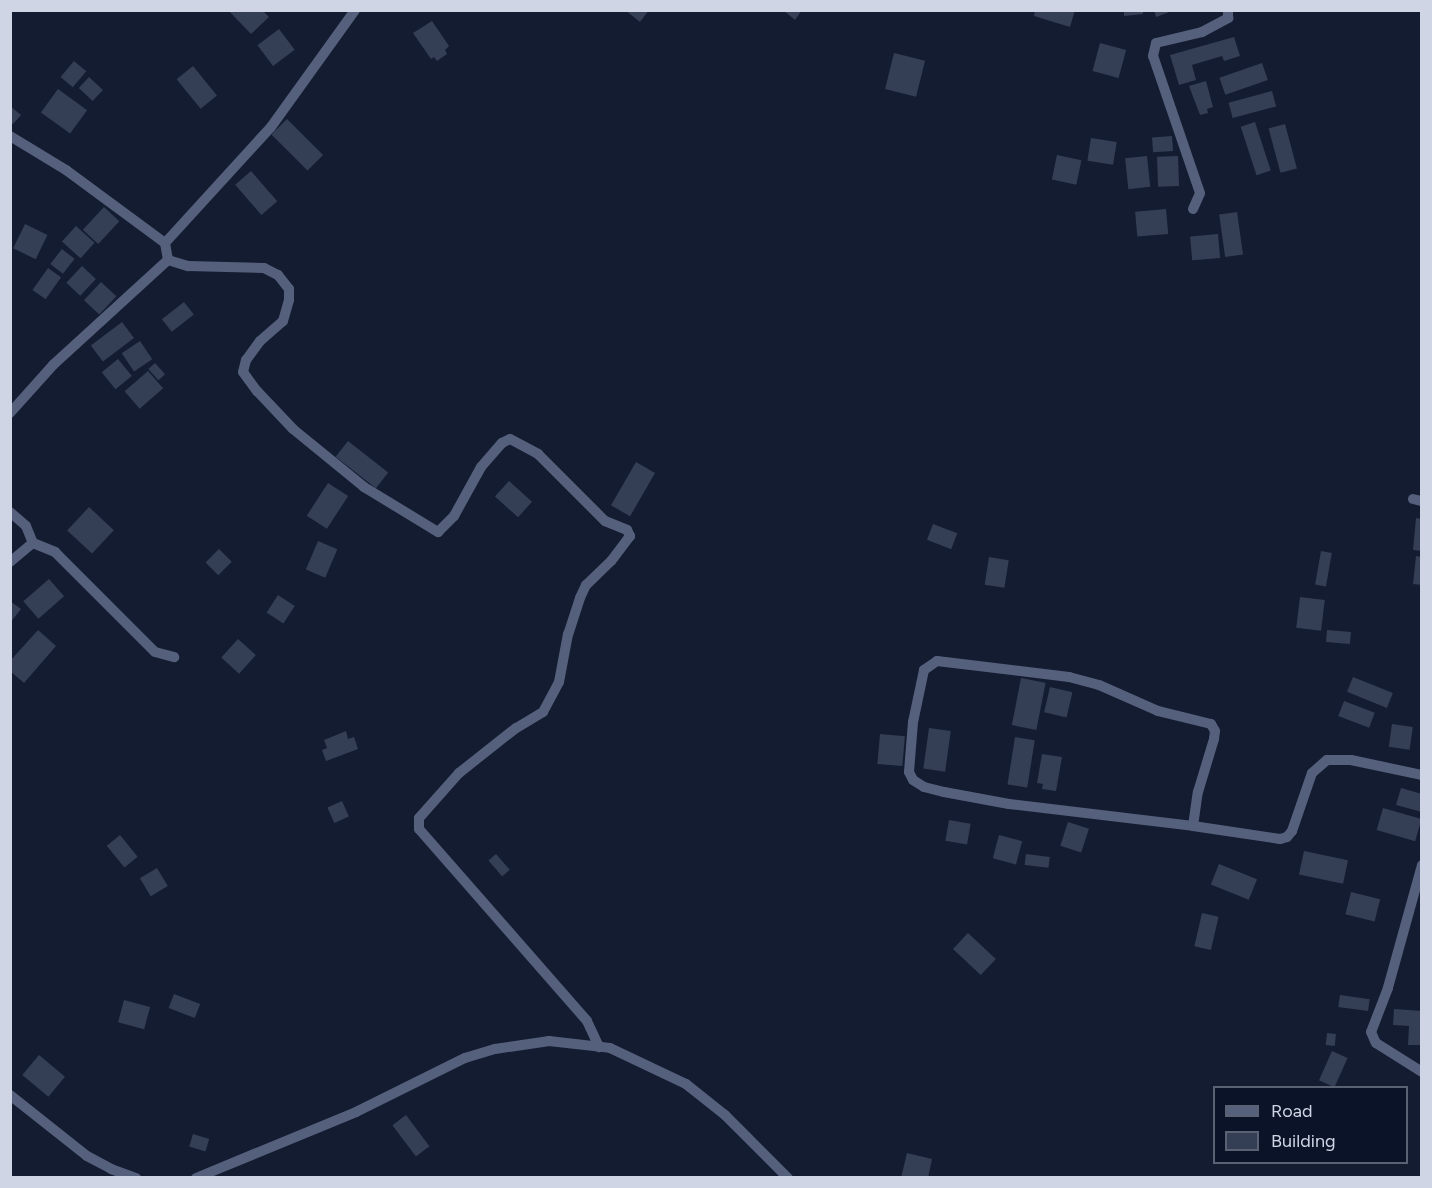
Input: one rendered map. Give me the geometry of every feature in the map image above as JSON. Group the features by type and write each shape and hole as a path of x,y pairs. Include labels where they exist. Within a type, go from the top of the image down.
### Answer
{"street":[{"path":"165,243 271,127 355,10"},
{"path":"1193,208 1200,193 1153,56 1156,43 1202,32 1228,18 1228,10"},
{"path":"10,136 66,170 165,243 168,260"},
{"path":"10,413 53,364 168,260"},
{"path":"168,260 188,266 264,268 278,275 289,288 289,300 283,321 253,351 246,360 243,372 257,391 293,429 339,470 427,526 438,532 444,527 454,516 481,467 502,443 510,439 538,454 598,515 627,530 630,536 611,561 586,585 568,634 559,682 543,712 516,728 459,773 419,818 418,829 475,890 495,920 586,1021 599,1047"},
{"path":"10,512 26,526 33,543 55,552 84,584 155,652 174,657"},
{"path":"10,562 33,543"},
{"path":"1193,826 1198,792 1215,740 1215,731 1211,724 1158,711 1099,685 1069,677 937,661 924,670 913,722 909,772 913,780 924,787 1009,804 1280,839 1287,837 1292,831 1312,773 1327,760 1351,760 1422,775"},
{"path":"1422,865 1388,988 1371,1032 1376,1043 1422,1072"},
{"path":"196,1178 356,1112 465,1058 495,1049 549,1041 610,1048 640,1060 686,1084 725,1115 788,1178"},
{"path":"10,1095 87,1156 111,1169 136,1178"}],"building":[{"path":"228,10 262,10 269,17 251,34"},
{"path":"625,10 649,10 640,22"},
{"path":"783,10 802,10 795,20"},
{"path":"1035,10 1075,10 1070,27 1034,16"},
{"path":"1124,10 1143,10 1143,14 1124,16"},
{"path":"1154,10 1172,10 1172,11 1156,17"},
{"path":"432,21 449,46 445,50 447,54 437,61 434,57 431,59 413,33"},
{"path":"279,29 295,50 273,66 257,45"},
{"path":"1234,37 1240,56 1224,61 1222,56 1192,65 1196,80 1179,85 1170,55"},
{"path":"1100,43 1126,50 1119,78 1092,71"},
{"path":"894,53 925,61 916,97 885,89"},
{"path":"74,61 86,71 73,87 61,77"},
{"path":"1262,63 1268,80 1225,95 1219,78"},
{"path":"193,66 217,96 201,109 177,79"},
{"path":"89,77 103,90 93,101 79,88"},
{"path":"1206,81 1213,107 1207,109 1208,113 1200,115 1189,86"},
{"path":"58,89 87,110 70,134 41,112"},
{"path":"1272,91 1276,106 1233,118 1229,103"},
{"path":"10,106 21,115 13,124 10,122"},
{"path":"287,119 323,155 308,171 271,135"},
{"path":"1255,122 1271,171 1256,175 1241,127"},
{"path":"1285,124 1297,168 1280,173 1269,128"},
{"path":"1172,136 1173,151 1153,152 1152,137"},
{"path":"1091,138 1117,142 1113,165 1087,161"},
{"path":"1057,155 1081,160 1076,185 1052,179"},
{"path":"1147,156 1150,187 1128,189 1125,158"},
{"path":"1178,156 1179,186 1158,187 1157,157"},
{"path":"251,171 277,201 261,215 235,185"},
{"path":"104,207 119,221 98,244 83,230"},
{"path":"1166,209 1168,234 1137,237 1135,212"},
{"path":"1237,212 1243,255 1225,257 1219,215"},
{"path":"25,224 47,235 36,259 13,248"},
{"path":"76,226 95,243 81,258 62,242"},
{"path":"1218,234 1220,258 1192,260 1190,236"},
{"path":"62,249 75,259 63,274 50,264"},
{"path":"82,266 96,279 80,296 66,283"},
{"path":"48,268 61,277 46,299 33,290"},
{"path":"101,282 116,296 99,315 84,300"},
{"path":"184,302 194,315 172,332 162,319"},
{"path":"122,322 134,338 103,361 91,345"},
{"path":"140,341 152,359 134,372 122,353"},
{"path":"118,359 132,376 116,389 102,372"},
{"path":"155,363 165,374 158,380 148,369"},
{"path":"148,371 163,388 140,409 125,391"},
{"path":"348,441 388,472 376,488 336,457"},
{"path":"636,462 655,473 630,516 611,505"},
{"path":"509,481 532,502 518,517 495,497"},
{"path":"328,483 348,496 327,529 307,516"},
{"path":"89,507 114,530 92,554 67,530"},
{"path":"1416,518 1422,519 1422,551 1413,550"},
{"path":"933,524 957,533 951,549 927,540"},
{"path":"318,541 337,549 325,578 306,570"},
{"path":"219,549 232,562 218,575 206,562"},
{"path":"1321,551 1332,553 1326,586 1315,584"},
{"path":"1416,556 1422,557 1422,585 1413,584"},
{"path":"989,557 1009,560 1004,588 985,585"},
{"path":"49,579 64,596 38,619 23,601"},
{"path":"278,595 295,606 283,624 267,613"},
{"path":"1300,597 1325,600 1321,631 1296,628"},
{"path":"10,601 21,609 10,623"},
{"path":"38,630 56,646 24,683 10,671 10,661"},
{"path":"1327,630 1351,632 1350,644 1326,642"},
{"path":"238,639 256,655 239,674 221,658"},
{"path":"1353,677 1393,693 1387,708 1347,692"},
{"path":"1021,678 1046,683 1036,730 1012,725"},
{"path":"1050,687 1072,692 1067,718 1044,712"},
{"path":"1344,701 1375,713 1369,728 1338,716"},
{"path":"1392,724 1413,727 1410,750 1389,747"},
{"path":"929,728 951,731 945,772 923,769"},
{"path":"346,731 348,739 354,737 358,749 326,761 322,750 327,748 324,740"},
{"path":"880,734 905,736 902,766 877,764"},
{"path":"1015,737 1035,740 1027,788 1007,784"},
{"path":"1042,754 1062,757 1056,791 1042,789 1043,784 1037,783"},
{"path":"1401,788 1422,794 1422,812 1396,805"},
{"path":"342,801 349,817 334,823 327,808"},
{"path":"1383,808 1421,819 1415,841 1377,830"},
{"path":"949,820 971,824 967,845 945,841"},
{"path":"1068,822 1089,829 1081,853 1060,846"},
{"path":"120,835 138,857 124,867 107,846"},
{"path":"999,835 1022,841 1016,864 993,858"},
{"path":"1304,851 1348,860 1343,884 1299,874"},
{"path":"496,854 510,870 502,876 488,861"},
{"path":"1026,854 1050,857 1048,868 1025,865"},
{"path":"1219,864 1257,879 1249,900 1211,884"},
{"path":"157,868 168,886 151,896 140,878"},
{"path":"1351,892 1380,899 1375,922 1345,914"},
{"path":"1202,913 1219,917 1211,950 1194,946"},
{"path":"968,933 996,959 981,975 953,949"},
{"path":"174,994 200,1004 195,1018 169,1008"},
{"path":"1340,995 1370,999 1368,1011 1338,1007"},
{"path":"124,1000 150,1007 144,1029 118,1022"},
{"path":"1394,1009 1422,1011 1422,1045 1408,1045 1409,1026 1393,1025"},
{"path":"1327,1033 1336,1034 1335,1046 1326,1045"},
{"path":"1332,1051 1348,1058 1335,1086 1319,1080"},
{"path":"39,1055 65,1077 48,1097 22,1075"},
{"path":"406,1115 429,1146 416,1156 392,1125"},
{"path":"193,1134 209,1139 205,1151 189,1146"},
{"path":"907,1153 932,1159 928,1178 901,1178"}]}
